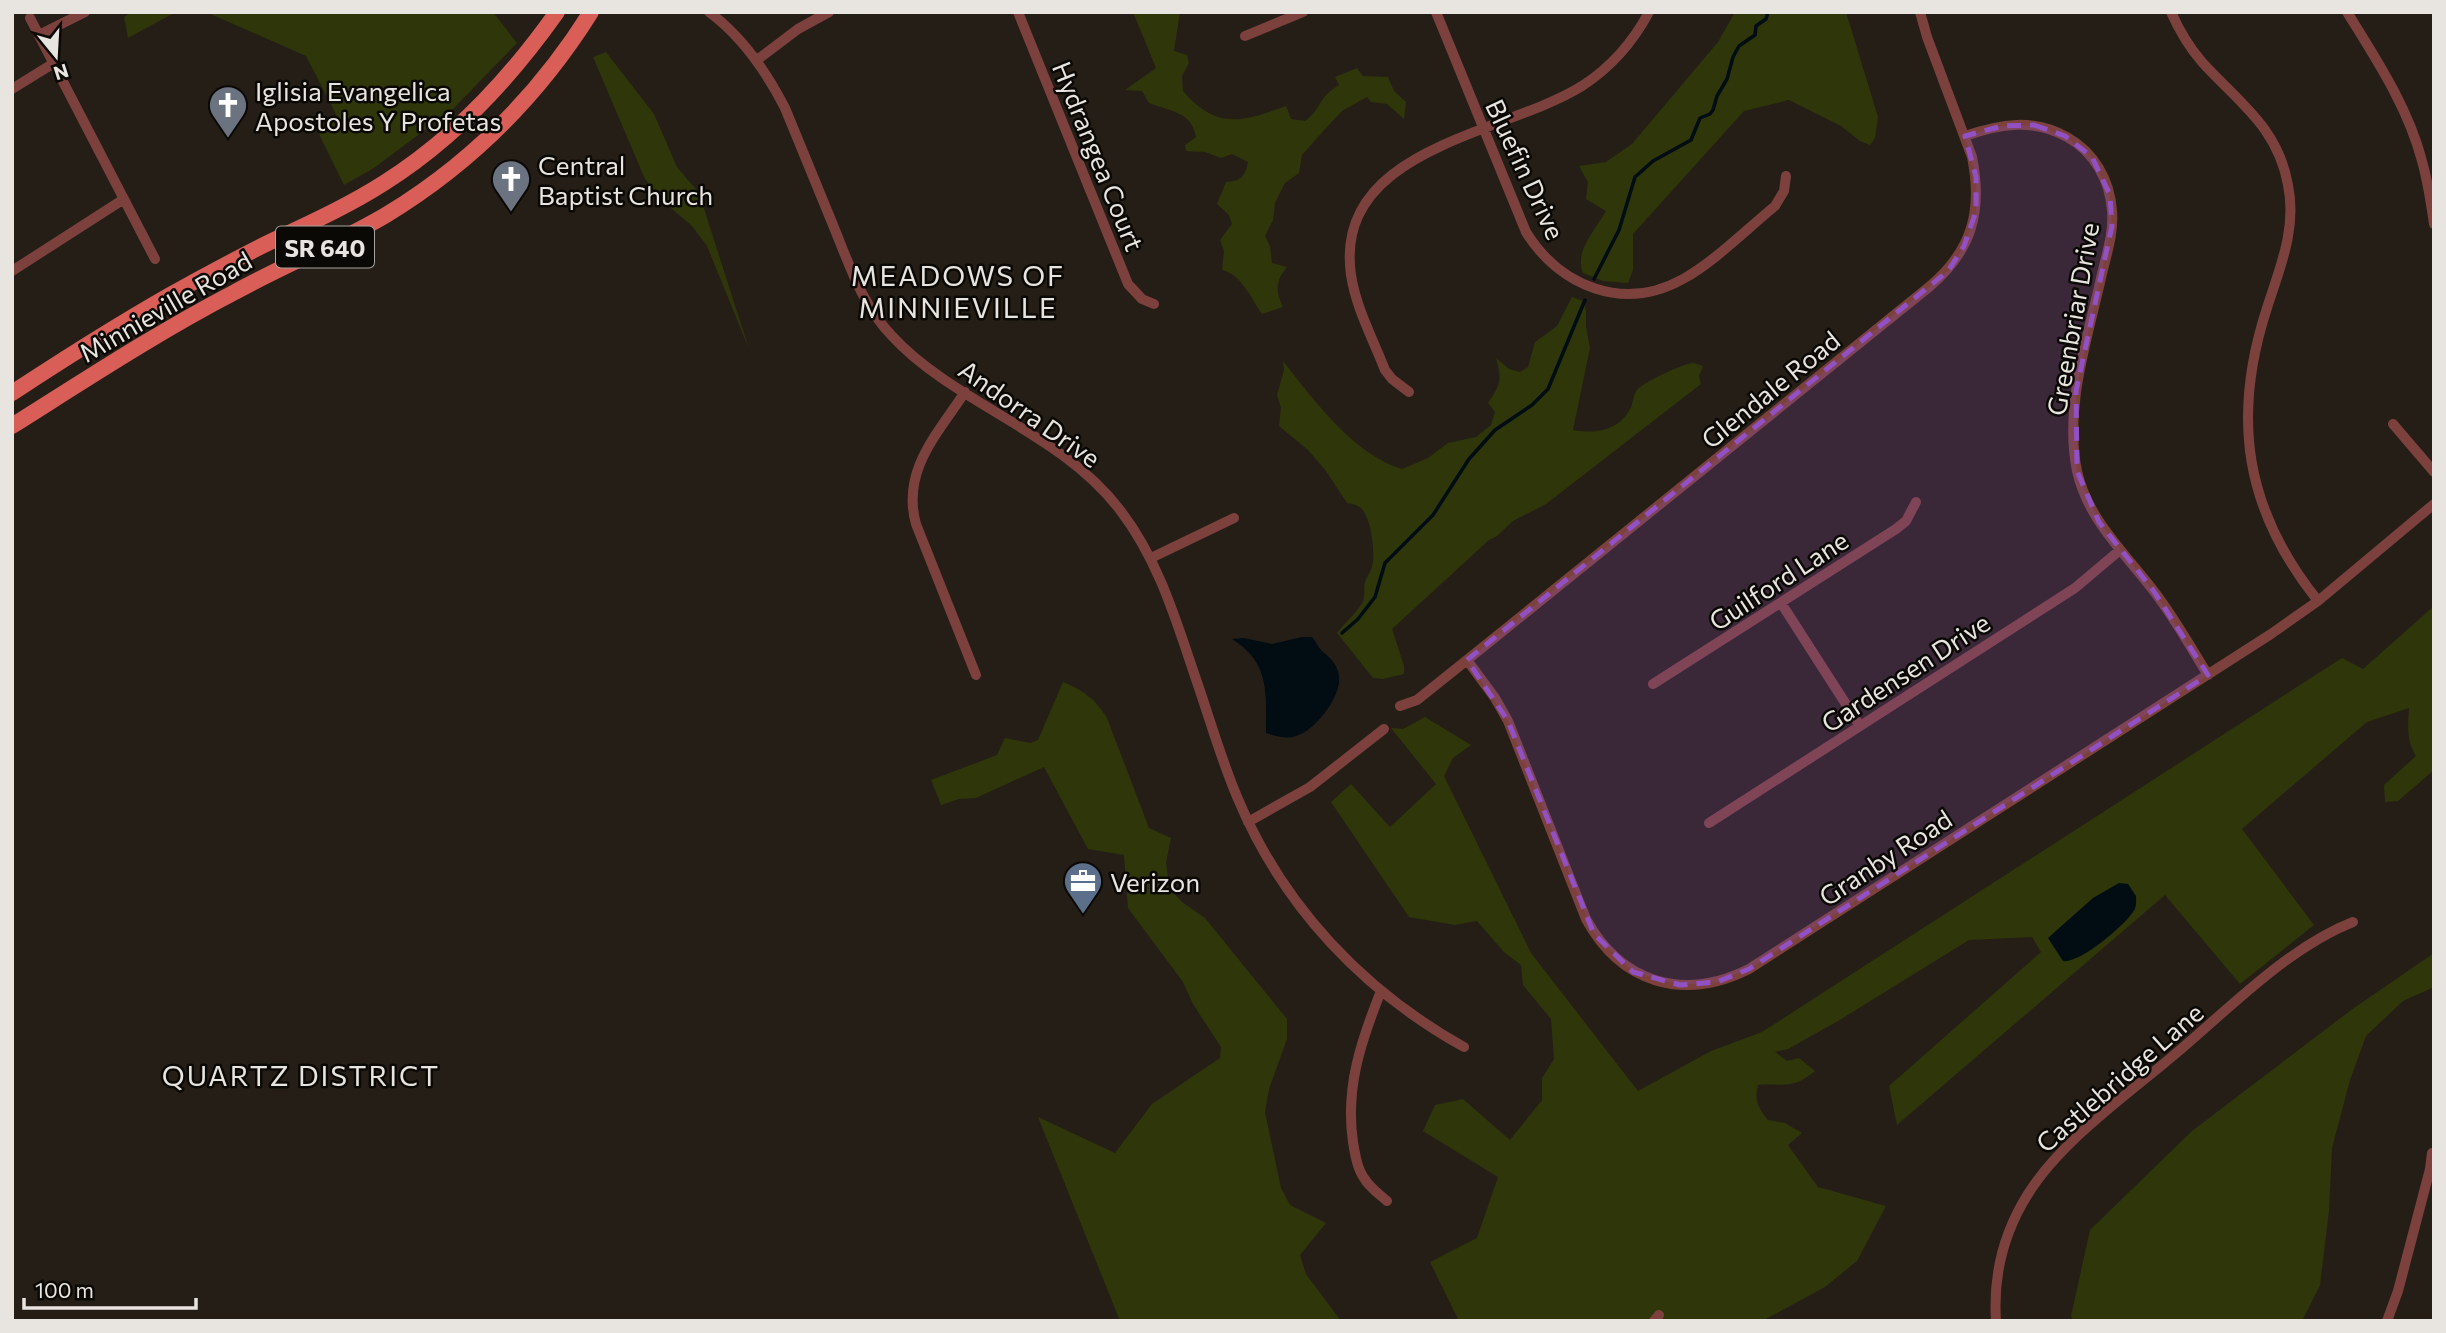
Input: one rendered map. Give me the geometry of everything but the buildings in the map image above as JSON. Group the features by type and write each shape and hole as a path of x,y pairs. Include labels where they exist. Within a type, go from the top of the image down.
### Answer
{"main road":[{"name":"Minnieville Road","path":"12,393 103,334 186,286 340,209 411,164 459,125 506,80 557,12"},
{"name":"Minnieville Road","path":"12,426 233,292 354,233 427,188 484,143 512,115 563,54 592,12"}],"street":[{"path":"39,36 85,12"},
{"name":"Andorra Drive","path":"709,12 740,39 757,60 785,108 855,278 872,311 901,345 931,369 1027,430 1090,478 1120,509 1151,558 1163,583 1232,784 1248,822 1277,874 1299,905 1347,961 1381,991 1418,1019 1464,1047"},
{"path":"757,60 798,29 829,12"},
{"name":"Hydrangea Court","path":"1018,12 1128,284 1142,299 1154,304"},
{"path":"1245,36 1303,12"},
{"name":"Bluefin Drive","path":"1436,12 1526,232 1549,263 1570,278 1606,291 1627,293 1674,284 1689,276 1775,206 1784,191 1786,176"},
{"path":"1409,392 1392,380 1385,370 1358,302 1350,272 1353,234 1365,203 1387,177 1419,156 1561,97 1593,78 1626,47 1649,12"},
{"name":"Glendale Road","path":"1401,706 1418,700 1948,271 1964,246 1976,211 1976,177 1965,136 1920,12"},
{"path":"2171,12 2200,60 2267,131 2284,164 2290,195 2290,227 2287,248 2252,367 2247,406 2248,445 2259,496 2274,534 2318,601"},
{"path":"2347,12 2376,59 2411,127 2429,187 2434,225"},
{"path":"30,18 155,258"},
{"path":"12,89 54,63"},
{"name":"Greenbriar Drive","path":"1965,136 2013,124 2050,129 2084,149 2096,163 2108,187 2112,232 2076,391 2074,440 2077,471 2094,514 2153,590 2208,675"},
{"path":"12,271 124,199"},
{"path":"965,391 917,469 911,499 916,524 976,675"},
{"path":"2393,424 2434,472"},
{"name":"Guilford Lane","path":"1653,684 1896,529 1906,521 1916,502"},
{"name":"Granby Road","path":"1467,660 1508,721 1586,919 1608,953 1633,972 1648,979 1680,985 1717,982 1749,969 2208,675 2318,601 2434,504"},
{"path":"1151,558 1234,518"},
{"name":"Gardensen Drive","path":"1709,823 2076,588 2120,550"},
{"path":"1781,603 1860,726"},
{"path":"1248,822 1311,787 1384,729"},
{"name":"Castlebridge Lane","path":"1996,1321 1997,1280 2007,1237 2016,1215 2040,1176 2098,1119 2257,985 2316,939 2353,922"},
{"path":"1381,991 1357,1056 1350,1114 1358,1167 1364,1180 1387,1201"},
{"path":"2387,1321 2398,1291 2430,1169 2431,1153"}],"highlighted area":[{"path":"2034,125 2065,136 2092,157 2110,195 2112,226 2076,391 2077,471 2099,522 2153,590 2208,675 1749,969 1717,982 1680,985 1633,972 1594,934 1508,721 1467,660 1948,271 1964,246 1976,211 1976,177 1965,136 2002,126"}],"green space":[{"path":"132,12 176,12 128,38 124,17"},
{"path":"206,12 493,12 517,43 453,109 374,168 344,185 319,134 338,118 306,56"},
{"path":"1133,12 1180,12 1174,51 1187,55 1189,63 1182,76 1183,91 1207,112 1219,117 1243,119 1286,106 1291,119 1305,121 1327,94 1339,85 1335,77 1357,68 1363,76 1388,77 1394,91 1406,102 1404,119 1387,104 1371,102 1367,97 1342,111 1302,155 1299,173 1285,183 1275,203 1273,220 1265,236 1270,246 1272,263 1287,267 1278,286 1283,307 1262,314 1240,281 1222,270 1224,251 1220,240 1232,224 1229,215 1217,204 1226,182 1241,177 1248,162 1232,154 1221,158 1205,152 1186,151 1185,145 1196,137 1194,129 1185,117 1149,103 1142,91 1125,90 1156,68"},
{"path":"1735,12 1846,12 1878,117 1875,138 1870,145 1860,141 1841,126 1789,100 1744,111 1633,234 1633,270 1628,283 1603,281 1583,273 1583,249 1606,211 1586,199 1588,182 1579,166 1606,162 1632,144 1718,42"},
{"path":"606,52 654,114 677,167 699,193 749,349 707,246 692,226 665,203 645,179 593,57"},
{"path":"1572,297 1583,301 1590,348 1573,430 1589,432 1613,426 1625,416 1638,389 1681,366 1692,363 1703,366 1699,376 1701,384 1546,504 1513,521 1489,540 1392,629 1404,674 1383,679 1373,678 1337,633 1363,600 1365,582 1373,561 1369,524 1357,505 1347,503 1308,450 1279,426 1281,408 1277,395 1284,370 1283,361 1321,408 1351,439 1384,462 1402,469 1428,458 1448,443 1476,437 1491,425 1495,412 1488,403 1500,377 1496,358 1509,369 1520,372 1528,367 1535,342 1557,326"},
{"path":"2434,606 2434,770 2398,801 2385,802 2384,785 2416,756 2409,738 2409,708 2367,722 2242,829 2314,925 2240,984 2165,895 1897,1125 1889,1086 2041,952 2032,937 1969,940 1838,1021 1788,1049 1775,1052 1787,1061 1799,1058 1815,1071 1807,1077 1788,1084 1758,1085 1758,1104 1768,1120 1785,1123 1802,1133 1788,1145 1818,1187 1886,1206 1857,1261 1825,1287 1766,1319 1777,1321 1459,1321 1430,1262 1477,1238 1498,1177 1423,1131 1435,1105 1463,1099 1510,1140 1542,1100 1542,1078 1554,1059 1551,1019 1523,985 1521,965 1504,952 1477,921 1455,925 1409,917 1331,802 1351,784 1390,827 1436,784 1391,728 1403,729 1425,717 1471,745 1453,758 1444,776 1531,953 1638,1091 1711,1051 1762,1032 2342,658 2363,669"},
{"path":"1063,682 1088,696 1107,718 1149,828 1171,838 1166,863 1170,889 1182,902 1205,918 1287,1019 1287,1039 1269,1089 1265,1112 1281,1188 1290,1205 1326,1223 1300,1255 1306,1274 1341,1321 1120,1321 1038,1117 1115,1153 1152,1104 1220,1058 1221,1047 1193,1004 1183,982 1128,908 1124,855 1088,849 1044,767 976,798 959,799 941,805 931,780 997,755 1005,738 1030,743 1038,740"},
{"path":"2434,953 2434,987 2403,1001 2366,1036 2350,1080 2332,1148 2329,1211 2320,1285 2302,1321 2073,1321 2071,1316 2090,1230 2192,1131 2351,1010"}],"shaded area":[{"path":"1312,637 1335,664 1339,684 1326,712 1311,727 1293,737 1275,736 1266,733 1265,692 1259,668 1244,648 1232,639 1244,638 1272,644"},
{"path":"2119,883 2128,884 2136,896 2133,912 2090,951 2063,961 2048,938 2093,898"}],"waterway":[{"path":"1594,279 1619,230 1635,177 1653,161 1691,140 1700,118 1713,110 1739,46 1755,35 1756,26 1766,19 1768,12"},
{"path":"1342,633 1358,619 1375,597 1385,563 1433,515 1469,459 1495,430 1532,405 1548,389 1585,300"}],"place":[{"name":"Iglisia Evangelica Apostoles Y Profetas","path":"228,139"},
{"name":"Central Baptist Church","path":"511,213"},
{"name":"Verizon","path":"1083,915"}],"district":[{"name":"MEADOWS OF MINNIEVILLE","path":"958,291"},
{"name":"QUARTZ DISTRICT","path":"301,1075"}]}
